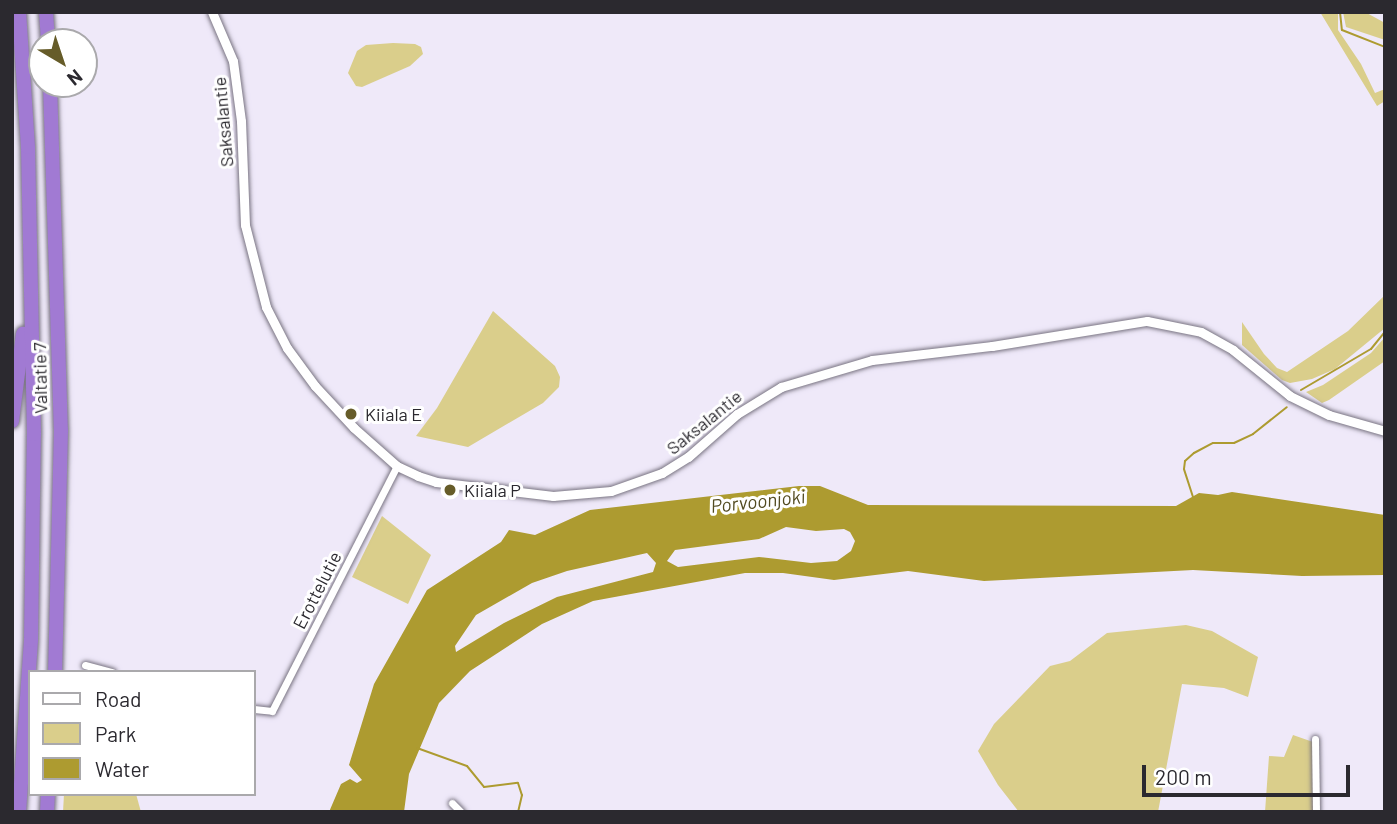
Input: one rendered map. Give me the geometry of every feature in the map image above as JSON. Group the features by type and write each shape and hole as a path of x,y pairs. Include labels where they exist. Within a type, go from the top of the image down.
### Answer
{"highway":[{"name":"Valtatie 7","path":"19,12 28,200 34,434 31,612 19,812"},
{"name":"Valtatie 7","path":"50,98 61,430 55,670"},
{"path":"12,421 23,346 28,200"}],"street":[{"name":"Saksalantie","path":"212,12 233,61 242,121 245,225 266,307 287,348 315,386 354,428 397,466 436,482 553,496 611,491 662,473 688,457 737,414 780,387 872,360 992,346 1147,321 1201,332 1233,350 1290,396 1329,415 1385,431"},
{"name":"Erottelutie","path":"256,709 272,711 397,466"},
{"path":"85,665 104,670"},
{"path":"1315,739 1316,812"},
{"path":"452,803 461,812"}],"green space":[{"path":"1320,12 1338,12 1338,30 1361,64 1375,93 1385,89 1385,101 1377,106"},
{"path":"1343,12 1365,12 1385,23 1385,40 1346,27"},
{"path":"415,44 421,47 423,54 410,66 362,87 356,86 348,73 357,51 366,45"},
{"path":"1385,295 1385,328 1335,369 1312,379 1290,383 1282,380 1242,345 1242,322 1264,354 1277,368 1287,372 1348,331"},
{"path":"493,311 555,366 560,377 559,387 543,403 468,447 416,436 437,408"},
{"path":"1385,337 1385,361 1329,400 1322,403 1306,392 1323,385 1371,353"},
{"path":"382,516 431,555 408,604 352,577"},
{"path":"1186,625 1212,631 1258,657 1248,697 1224,688 1182,684 1158,812 1019,812 998,785 978,751 994,724 1050,666 1070,661 1107,633"},
{"path":"1293,735 1313,742 1313,812 1265,812 1269,756 1284,757"},
{"path":"64,796 137,796 141,812 63,812"}],"water":[{"name":"Porvoonjoki","path":"799,486 820,486 868,505 1176,506 1199,493 1218,495 1232,492 1385,515 1385,575 1302,576 1193,570 984,581 908,571 834,580 783,573 745,573 593,601 542,624 470,671 439,703 409,774 404,812 329,812 341,784 350,779 357,783 362,780 349,765 374,684 427,590 501,542 509,530 535,535 590,510","holes":["786,527 816,531 844,529 850,532 855,541 851,551 837,561 811,563 759,557 678,567 667,561 675,550 759,539","647,553 656,563 653,572 557,597 504,623 456,652 455,646 476,615 532,583 567,571"]}],"waterway":[{"path":"1340,12 1342,30 1385,47"},
{"path":"1301,390 1371,349 1385,332"},
{"path":"1193,497 1184,469 1185,461 1213,443 1234,443 1253,434 1287,407"},
{"path":"417,748 467,766 484,787 518,783 522,795 518,812"}],"place":[{"name":"Kiiala E","path":"351,414"},
{"name":"Kiiala P","path":"450,490"}]}
